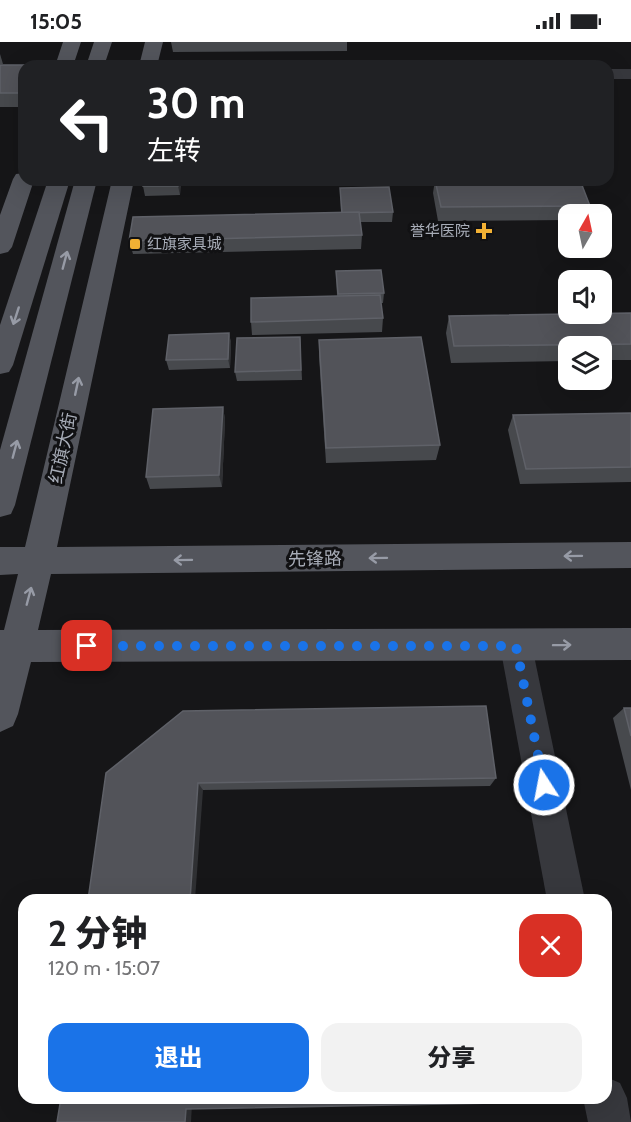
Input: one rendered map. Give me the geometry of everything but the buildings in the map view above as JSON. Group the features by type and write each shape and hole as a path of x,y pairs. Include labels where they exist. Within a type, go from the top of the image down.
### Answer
{"main road":[{"path":"66,60 72,42"},
{"path":"97,60 103,42"},
{"path":"150,60 154,42"},
{"path":"0,247 22,186"},
{"path":"0,365 57,186"},
{"path":"0,505 84,186"},
{"name":"红旗大街","path":"0,714 8,646 38,562 122,186"},
{"name":"先锋路","path":"0,561 631,555"},
{"path":"8,646 631,644"}],"street":[{"path":"614,74 631,74"},
{"path":"516,646 565,894"},
{"path":"606,1104 610,1122"}],"place":[{"name":"誉华医院","path":"484,231"},
{"name":"红旗家具城","path":"135,244"}],"route":[{"path":"87,646 516,646 544,785"}]}
